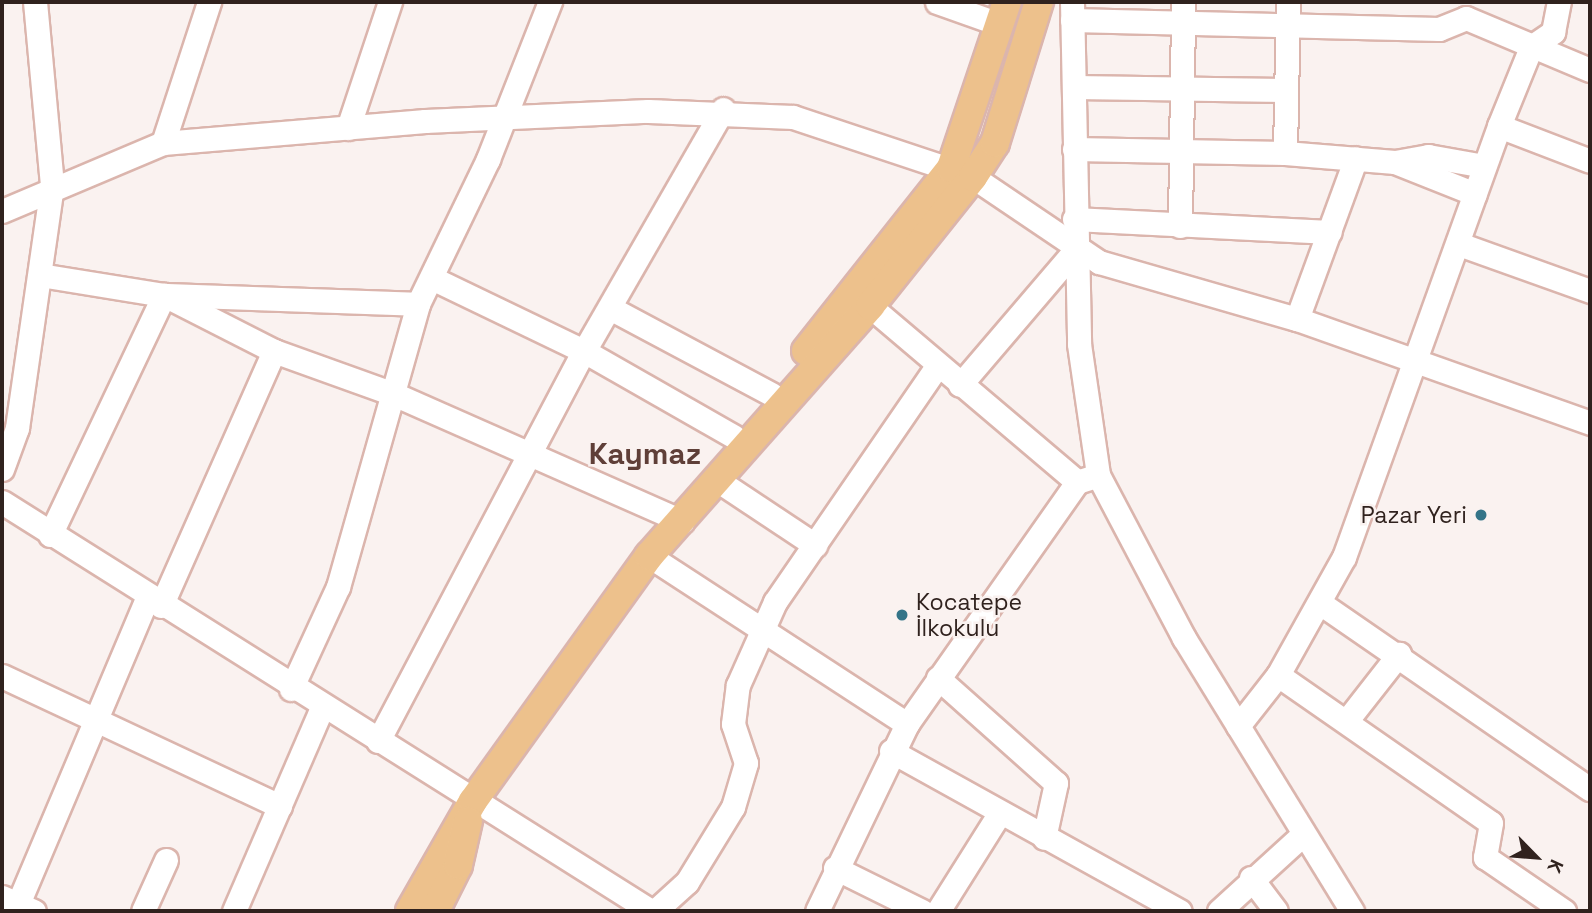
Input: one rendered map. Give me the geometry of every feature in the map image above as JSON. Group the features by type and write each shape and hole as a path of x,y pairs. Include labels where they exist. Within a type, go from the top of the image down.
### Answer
{"main road":[{"path":"676,518 717,480 962,173 995,143 1039,2"},
{"path":"962,173 1003,13"},
{"path":"410,911 473,801 733,436 862,298"},
{"path":"435,911 458,865 473,801"}],"street":[{"path":"2,469 16,428 52,185 35,2"},
{"path":"163,143 209,2"},
{"path":"348,128 390,2"},
{"path":"291,689 338,587 396,395 418,304 432,278 550,2"},
{"path":"937,2 1003,13"},
{"path":"1180,226 1184,155 1183,2"},
{"path":"1285,153 1284,90 1288,2"},
{"path":"1238,726 1278,674 1344,557 1419,361 1499,126 1531,47 1553,32 1559,2"},
{"path":"817,911 891,751 907,724 938,678 1087,479 1074,219 1072,11 1184,25 1439,29 1465,10 1531,47 1590,70"},
{"path":"1074,88 1284,90"},
{"path":"2,211 52,185 163,143 348,128 723,109 793,117 962,173 1099,262 1297,319 1590,423"},
{"path":"378,741 584,351 723,109"},
{"path":"1499,126 1590,161"},
{"path":"1074,149 1184,155 1285,153 1395,162 1475,194"},
{"path":"1395,162 1428,156 1484,166"},
{"path":"1297,319 1356,158"},
{"path":"1074,219 1329,232"},
{"path":"1459,244 1590,291"},
{"path":"960,385 1076,249"},
{"path":"40,275 164,295 418,304"},
{"path":"432,278 584,351 733,436"},
{"path":"164,295 274,351 396,395 676,518"},
{"path":"51,535 164,295"},
{"path":"862,298 960,385 1087,479 1106,501 1301,836 1352,911"},
{"path":"610,308 771,394"},
{"path":"17,906 95,717 154,602 274,351"},
{"path":"2,502 291,689 653,911 695,872 733,807 746,763 733,724 738,685 762,628 937,366"},
{"path":"717,480 815,545"},
{"path":"649,556 907,724"},
{"path":"1320,603 1399,654 1590,789"},
{"path":"1348,719 1399,654"},
{"path":"1278,674 1348,719 1491,823 1485,857 1564,911"},
{"path":"2,676 95,717 280,806"},
{"path":"938,678 1056,783 1044,838"},
{"path":"234,911 322,708"},
{"path":"891,751 999,814 1180,911"},
{"path":"938,911 999,814"},
{"path":"1219,911 1251,877 1301,836"},
{"path":"143,911 166,860"},
{"path":"835,868 922,911"},
{"path":"1251,877 1276,911"}],"place":[{"name":"Pazar Yeri","path":"1481,515"},
{"name":"Kocatepe İlkokulu","path":"902,615"}],"district":[{"name":"Kaymaz","path":"645,454"}]}
